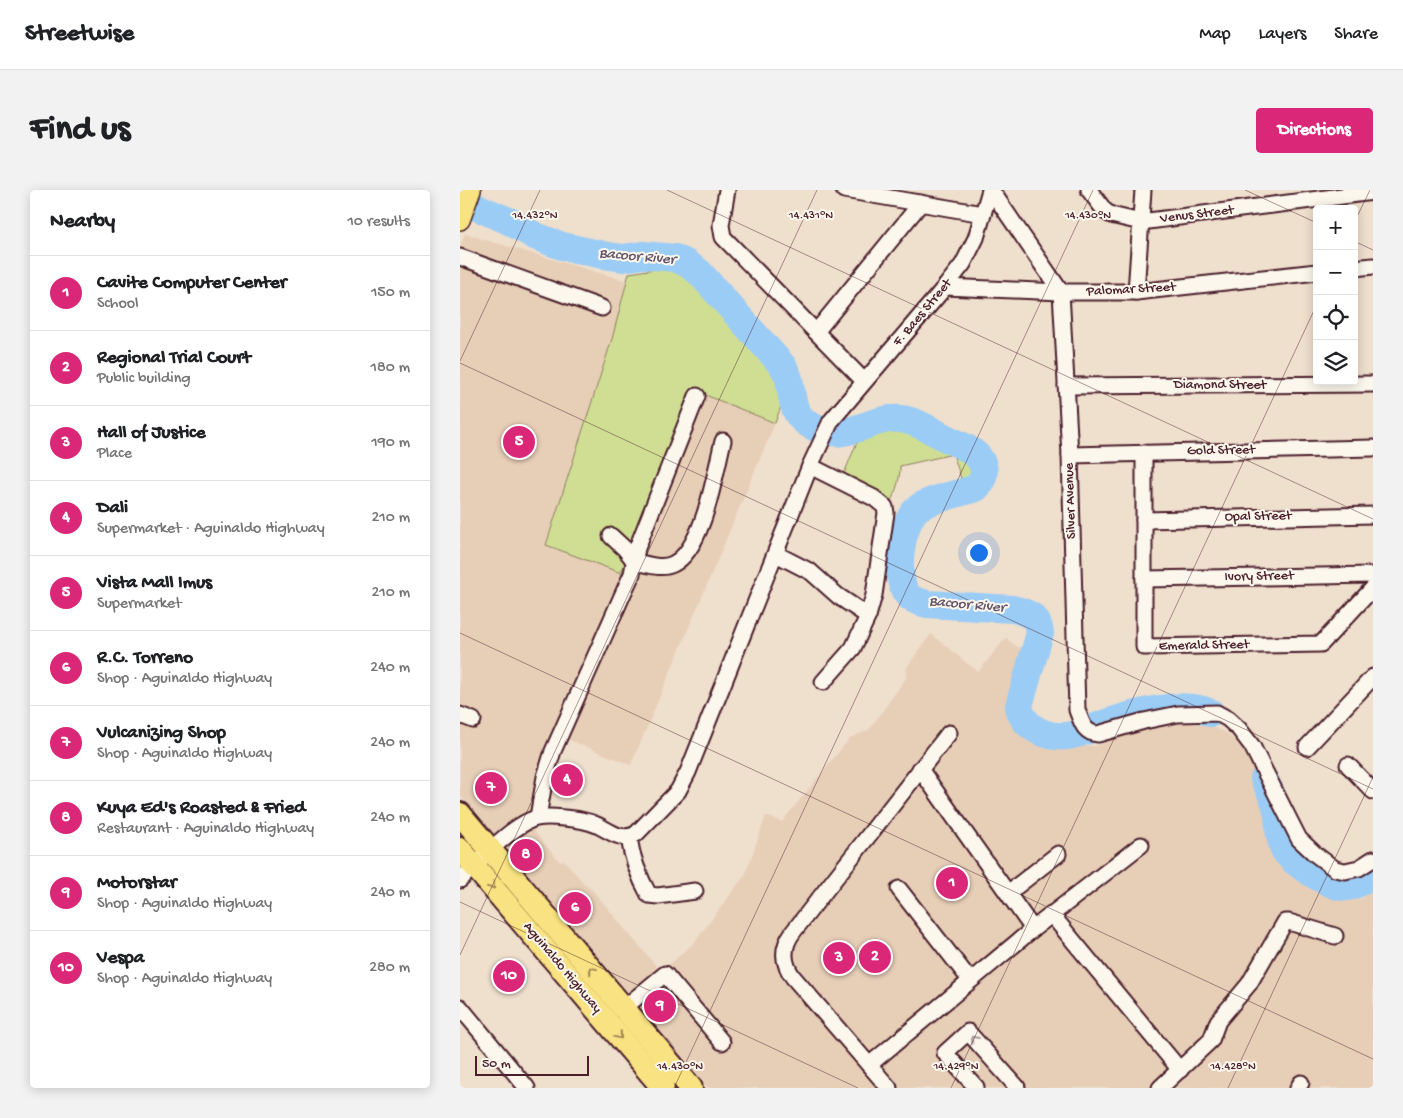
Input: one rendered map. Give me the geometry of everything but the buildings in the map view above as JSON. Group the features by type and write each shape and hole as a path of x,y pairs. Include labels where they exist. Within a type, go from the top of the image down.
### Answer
{"highway":[{"name":"Aguinaldo Highway","path":"460,814 691,1088"},
{"name":"Aguinaldo Highway","path":"465,865 663,1088"}],"main road":[{"path":"460,220 471,190"}],"street":[{"path":"727,190 721,225 723,237 864,381"},
{"path":"844,190 983,214"},
{"path":"990,190 1061,292"},
{"name":"F. Baes Street","path":"629,838 636,834 672,799 684,782 810,466 831,422 945,287 967,255 976,238 990,190"},
{"path":"1089,190 1105,211 1141,222"},
{"path":"1136,292 1143,190"},
{"name":"Venus Street","path":"1141,222 1373,192"},
{"path":"816,332 921,203"},
{"path":"461,261 602,308"},
{"path":"1358,268 1373,266"},
{"name":"Palomar Street","path":"945,287 1061,292 1136,292 1313,272"},
{"name":"Silver Avenue","path":"1061,292 1070,455 1077,710 1084,727 1091,733 1098,734 1178,714 1217,713 1228,719 1239,729 1252,746 1299,839 1335,869 1345,871 1359,868 1373,859"},
{"name":"Diamond Street","path":"1066,386 1373,384"},
{"path":"538,817 545,777 554,751 626,588 637,548 697,396"},
{"path":"611,536 625,549 634,562 660,567 672,565 683,558 692,545 706,510 723,441"},
{"name":"Gold Street","path":"1070,455 1373,448"},
{"name":"Emerald Street","path":"1144,453 1144,648 1321,644 1373,588"},
{"path":"810,466 874,498 884,507 885,521 874,595 868,616 853,648 823,682"},
{"name":"Opal Street","path":"1144,520 1373,515"},
{"path":"776,554 811,572 838,596 868,616"},
{"name":"Ivory Street","path":"1144,579 1373,575"},
{"path":"1307,747 1373,677"},
{"path":"889,1088 788,970 785,963 785,947 792,932 949,733"},
{"path":"1348,765 1373,790"},
{"path":"920,769 1033,928"},
{"path":"465,865 491,851 523,824 538,817 579,819 622,837 629,838 634,861 648,895 658,896 695,891"},
{"path":"869,1065 1033,928 1141,845"},
{"path":"1008,893 1058,854"},
{"path":"899,889 970,980"},
{"path":"1051,914 1180,1070"},
{"path":"1160,1088 1211,1040 1218,1021 1249,984 1284,922 1335,936"},
{"path":"624,1008 665,974 722,1042"},
{"path":"460,1007 527,1088"},
{"path":"974,1088 976,1087 945,1053 968,1032 1017,1087 1015,1088"}],"shaded area":[{"path":"465,234 627,281 612,339 546,545 622,572 693,389 775,423 631,765 555,734 533,807 521,816 560,862 564,860 586,886 588,885 661,972 694,943 745,875 766,816 782,822 850,738 869,730 906,678 907,667 931,634 978,672 1006,638 1014,645 1032,652 1015,706 1016,718 1027,729 1047,739 1087,746 1096,746 1151,727 1187,722 1207,725 1225,732 1243,746 1255,765 1273,804 1279,860 1300,879 1324,893 1344,898 1360,899 1373,891 1373,1088 708,1088 460,795 460,247"}],"green space":[{"path":"675,266 684,270 779,376 786,392 775,423 693,390 621,573 546,545 612,339 629,273"},
{"path":"889,424 904,426 968,457 973,461 978,470 978,478 975,482 964,487 953,454 900,466 897,485 890,503 843,476 860,435"}],"waterway":[{"name":"Bacoor River","path":"460,200 509,221 535,236 562,246 623,258 643,255 675,258 686,263 699,272 783,366 789,379 796,411 810,425 824,431 836,433 847,432 888,419 907,420 967,448 975,454 983,464 984,472 981,482 976,488 930,502 918,508 912,515 903,537 900,575 907,594 911,598 927,604 1013,609 1024,612 1035,619 1040,633 1019,706 1025,720 1036,730 1051,735 1066,736 1142,712 1186,707 1211,713"},
{"name":"Bacoor River","path":"1264,779 1276,805 1282,845 1288,854 1302,867 1330,883 1345,887 1353,886 1373,874"}],"place":[{"name":"Vista Mall Imus","path":"519,442"},
{"name":"Dali","path":"567,780"},
{"name":"Vulcanizing Shop","path":"491,788"},
{"name":"Kuya Ed's Roasted & Fried","path":"526,855"},
{"name":"Cavite Computer Center","path":"952,883"},
{"name":"R.C. Torreno","path":"575,908"},
{"name":"Regional Trial Court","path":"875,957"},
{"name":"Hall of Justice","path":"839,958"},
{"name":"Vespa","path":"509,976"},
{"name":"Motorstar","path":"660,1006"}]}
